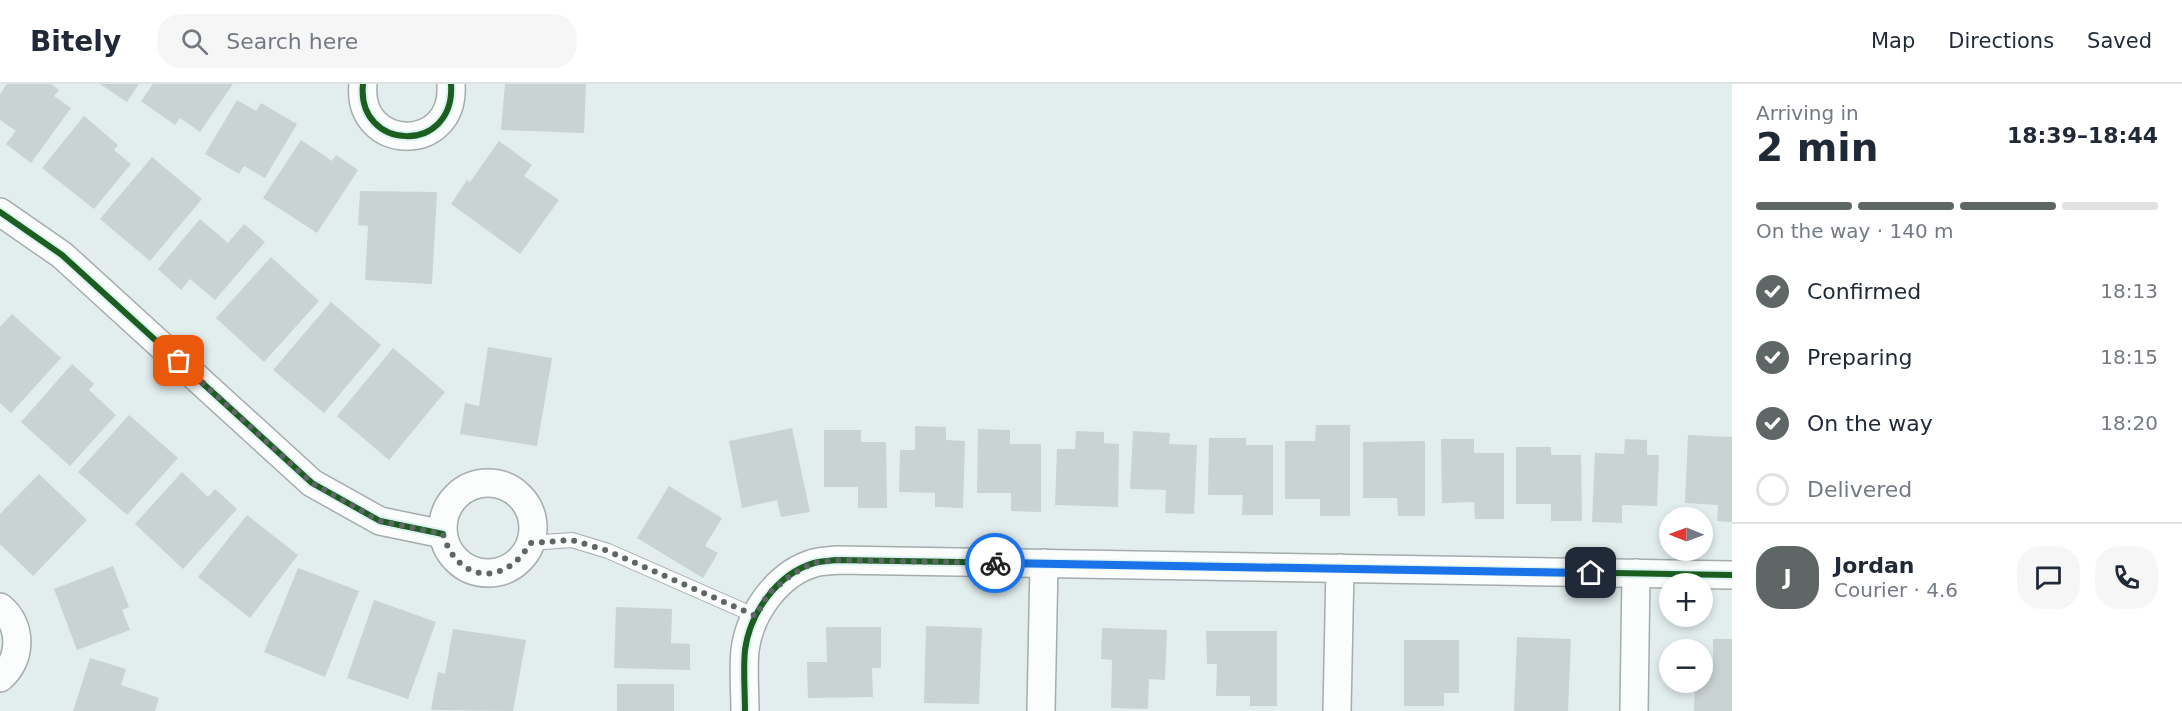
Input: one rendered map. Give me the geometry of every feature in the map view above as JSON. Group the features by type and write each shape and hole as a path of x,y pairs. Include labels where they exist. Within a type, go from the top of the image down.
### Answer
{"street":[{"path":"362,85 363,101 368,116 379,128 392,135 408,138 423,134 436,126 446,114 451,99 451,84"},
{"path":"0,212 62,255 312,483 380,521 443,534"},
{"path":"485,483 500,485 513,491 524,501 531,515 533,529 530,543 523,556 512,566 498,572 483,573 468,569 456,561 447,548 443,534 444,519 450,505 459,494 471,486 485,483"},
{"path":"745,711 746,650 752,623 768,594 791,575 813,563 837,560 1732,575"},
{"path":"1041,711 1044,563"},
{"path":"1337,711 1340,568"},
{"path":"1634,711 1636,573"},
{"path":"0,608 12,621 17,648 14,661 0,678"}],"lane":[{"path":"530,543 572,540 608,551 756,616"}],"building":[{"path":"7,84 51,84 59,90 54,96 71,108 31,163 6,144 16,131 0,120 0,94"},
{"path":"100,84 139,84 127,102"},
{"path":"153,84 233,84 200,132 180,118 175,125 141,101"},
{"path":"505,84 586,84 584,133 501,130"},
{"path":"237,100 256,111 261,103 297,124 265,178 244,166 239,174 205,154"},
{"path":"84,116 118,145 114,150 131,164 94,209 42,168"},
{"path":"301,140 332,161 336,155 358,170 317,233 263,198"},
{"path":"499,141 532,165 524,176 559,200 520,254 451,204 467,180 470,182"},
{"path":"152,157 202,199 150,261 100,219"},
{"path":"360,191 437,192 432,284 365,280 368,226 358,225"},
{"path":"200,219 228,243 244,224 265,242 215,300 190,279 181,290 158,269"},
{"path":"271,257 319,301 264,362 216,318"},
{"path":"331,302 381,345 324,413 273,370"},
{"path":"12,314 61,358 11,413 0,403 0,327"},
{"path":"488,347 552,358 537,446 460,434 465,403 479,406"},
{"path":"393,348 445,392 389,460 337,416"},
{"path":"72,364 94,384 89,390 116,415 70,466 21,422"},
{"path":"129,415 178,458 127,515 78,472"},
{"path":"1316,425 1350,425 1350,516 1320,516 1320,499 1285,499 1285,441 1315,441"},
{"path":"915,426 946,427 946,440 965,441 963,508 935,507 935,493 899,492 900,450 915,450"},
{"path":"792,428 810,512 781,517 777,500 742,508 729,441"},
{"path":"978,429 1010,430 1010,444 1041,444 1041,512 1011,511 1011,493 977,493"},
{"path":"824,430 861,430 861,442 886,442 887,508 858,508 858,487 824,487"},
{"path":"1076,431 1104,432 1104,443 1119,444 1118,507 1055,505 1057,449 1075,449"},
{"path":"1133,431 1170,433 1169,444 1197,445 1194,514 1165,513 1166,490 1130,489"},
{"path":"1688,435 1732,437 1732,522 1717,521 1718,505 1685,503"},
{"path":"1209,438 1246,438 1246,445 1273,445 1273,515 1242,515 1243,495 1208,495"},
{"path":"1441,439 1474,439 1474,453 1504,453 1504,519 1475,519 1474,502 1442,503"},
{"path":"1625,439 1647,440 1647,455 1659,455 1657,506 1622,505 1622,523 1592,522 1595,453 1624,454"},
{"path":"1425,441 1425,516 1398,516 1397,498 1363,498 1363,442"},
{"path":"1516,447 1551,447 1551,455 1581,455 1582,521 1551,521 1551,504 1516,504"},
{"path":"182,472 208,497 215,489 237,509 183,569 135,524"},
{"path":"39,474 87,520 33,576 0,544 0,514"},
{"path":"669,486 722,518 705,546 718,553 703,578 637,538"},
{"path":"247,515 298,555 250,618 198,577"},
{"path":"113,566 129,607 122,610 130,630 77,650 54,589"},
{"path":"298,568 359,591 325,677 264,652"},
{"path":"374,600 436,622 408,699 347,678"},
{"path":"616,607 672,609 671,643 690,644 690,670 614,668"},
{"path":"926,626 982,628 979,704 924,703"},
{"path":"826,627 881,627 881,668 872,668 873,697 808,698 807,662 827,662"},
{"path":"1102,628 1167,630 1165,680 1149,679 1148,709 1111,708 1112,660 1101,659"},
{"path":"453,629 526,640 513,711 431,710 438,672 445,674"},
{"path":"1206,631 1277,631 1277,706 1250,706 1250,696 1216,696 1217,664 1207,664"},
{"path":"1517,637 1571,639 1568,711 1514,711"},
{"path":"1713,639 1732,639 1732,711 1694,711 1695,693 1713,693"},
{"path":"1404,640 1459,640 1459,693 1444,693 1444,706 1404,706"},
{"path":"90,658 126,669 121,685 159,698 155,711 73,711"},
{"path":"617,684 674,684 674,711 617,711"}],"cycle path":[{"path":"363,84 365,106 374,123 389,133 406,136 424,133 438,124 448,107 451,84"},
{"path":"0,212 62,255 312,483 380,521 443,534"},
{"path":"745,711 745,650 759,609 788,576 801,568 822,561 1732,575"}],"way so far":[{"path":"179,361 312,483 380,521 443,534 447,548 456,561 468,569 483,573 498,572 512,566 523,556 530,543 572,540 608,551 756,616 768,594 791,575 813,563 837,560 995,563"}],"route":[{"path":"995,563 1591,573"}]}
